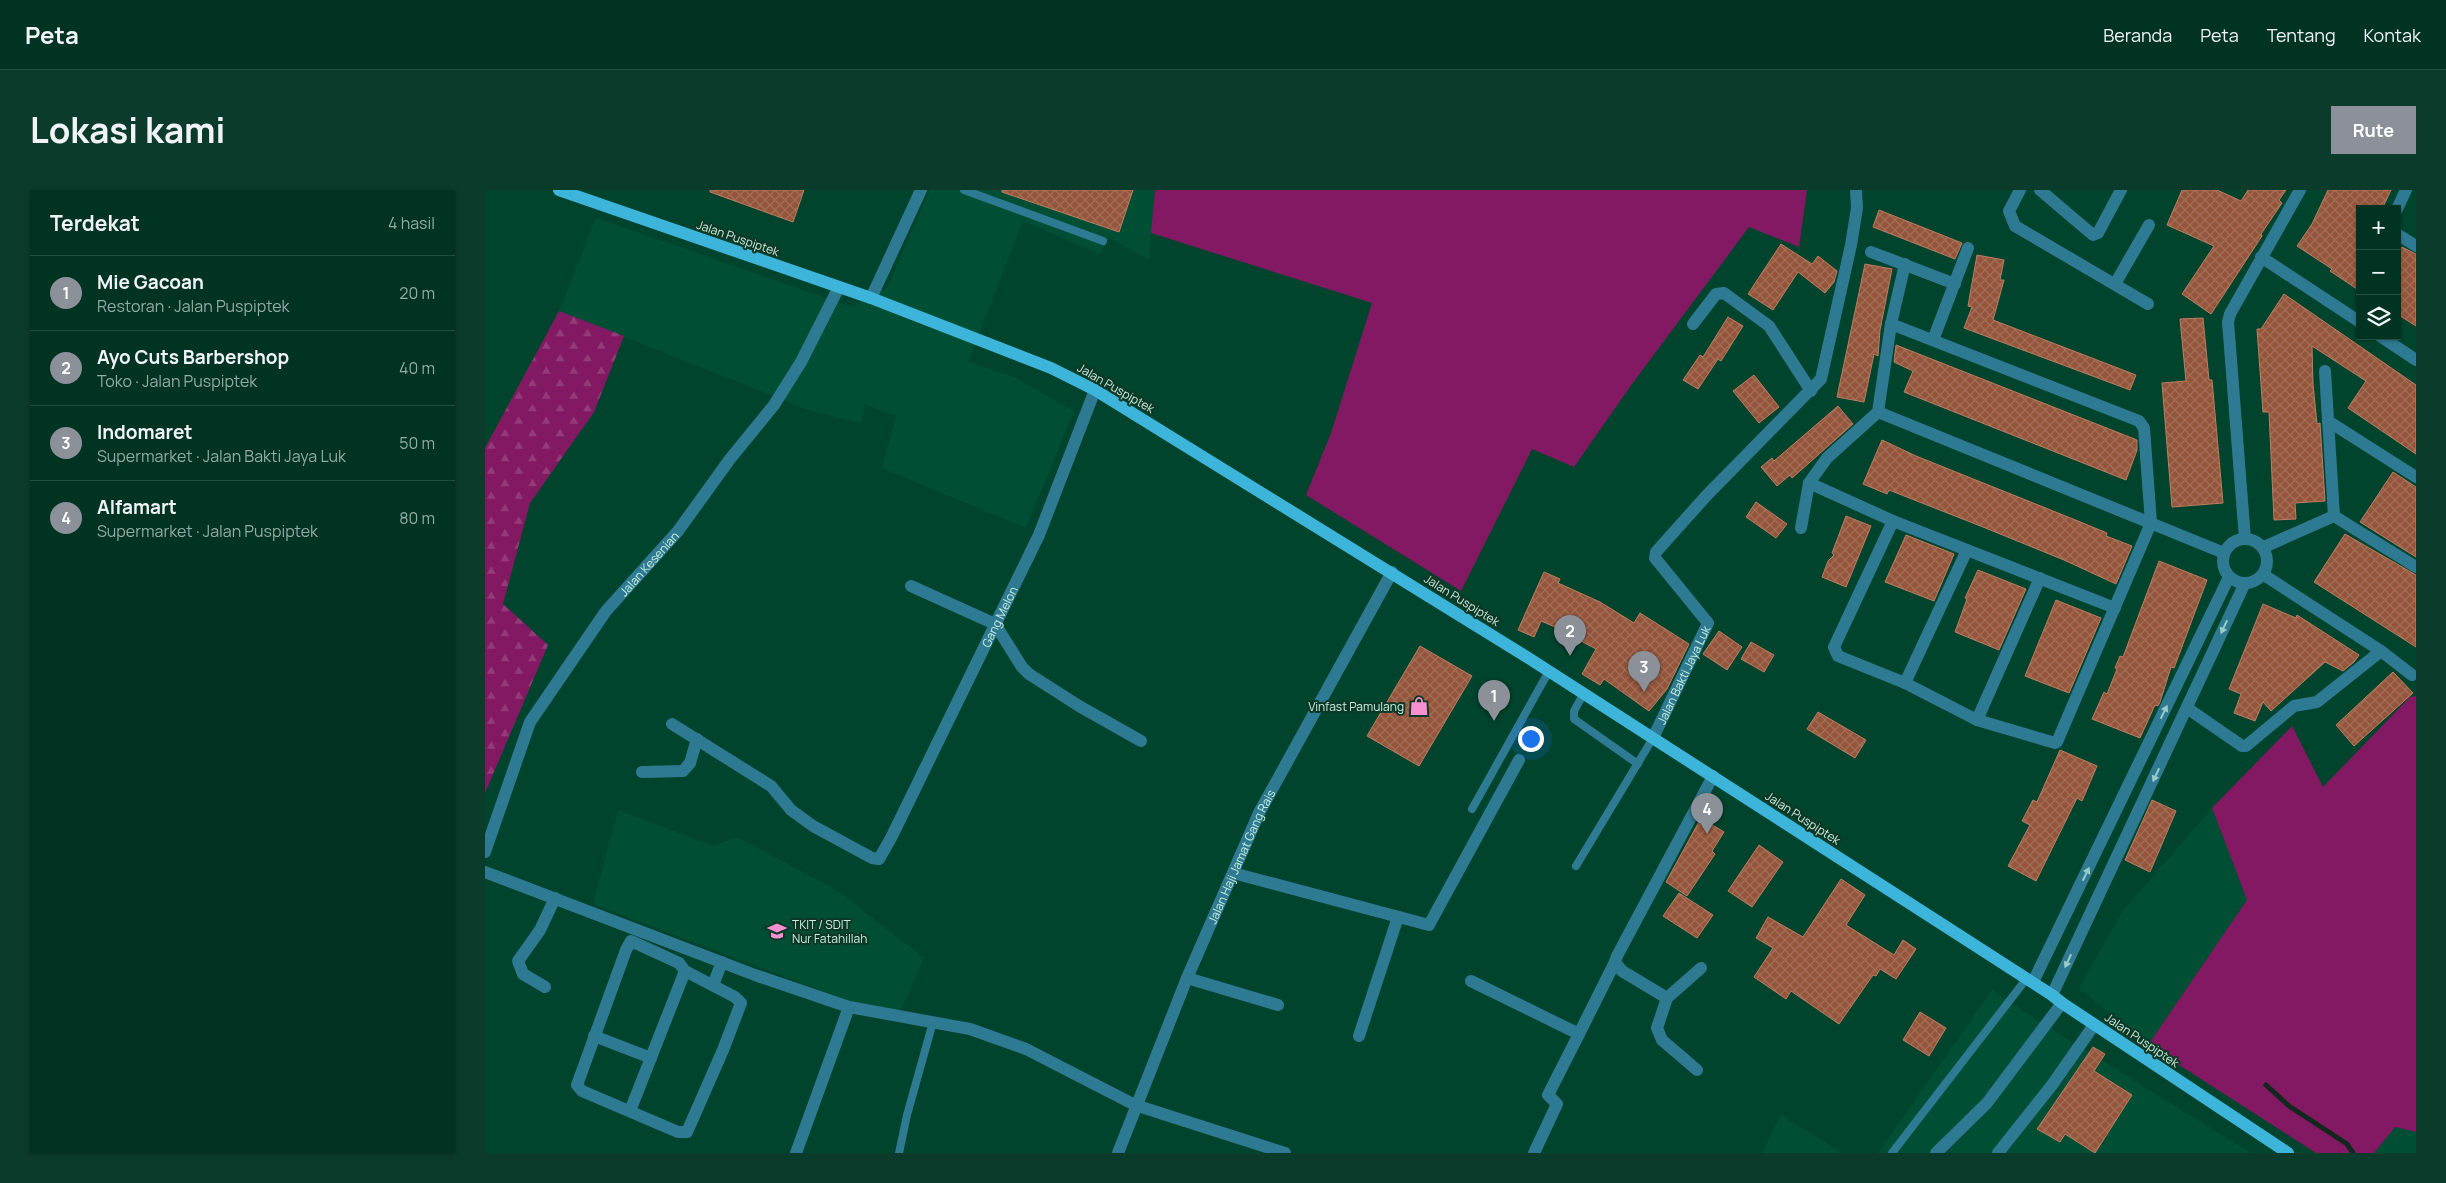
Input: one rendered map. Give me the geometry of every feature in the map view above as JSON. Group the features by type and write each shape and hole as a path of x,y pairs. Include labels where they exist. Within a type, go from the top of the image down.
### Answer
{"main road":[{"name":"Jalan Puspiptek","path":"559,190 871,298 1051,368 1095,390 1392,572 1584,693 2030,980 2094,1025 2288,1153"}],"street":[{"path":"871,298 921,190"},
{"path":"1693,324 1716,294 1724,293 1769,326 1811,391 1823,374 1851,245 1857,208 1856,190"},
{"path":"2020,190 2009,211 2015,226 2148,304"},
{"path":"2040,190 2093,235 2097,233 2121,190"},
{"path":"2245,539 2229,322 2230,314 2261,256 2300,190"},
{"path":"2399,205 2406,190"},
{"path":"2115,284 2149,225"},
{"path":"2401,237 2416,246"},
{"path":"1933,340 1968,248"},
{"path":"1871,252 1955,284"},
{"path":"2261,256 2356,319"},
{"path":"1801,528 1809,483 1827,458 1878,412 1891,324 1905,264"},
{"name":"Jalan Kesenian","path":"485,852 530,722 607,611 677,531 730,459 774,405 801,362 839,287"},
{"path":"1891,324 2139,421 2143,428 2151,523 2057,742 1977,720 1905,683 1838,656 1834,647 1893,521"},
{"path":"2387,340 2416,360"},
{"path":"2325,371 2334,516"},
{"name":"Gang Melon","path":"697,739 771,786 787,806 813,826 872,858 879,859 1039,534 1095,390"},
{"name":"Jalan Bakti Jaya Luk","path":"1653,738 1708,623 1655,558 1656,552 1707,495 1811,391"},
{"path":"1878,412 2224,553"},
{"path":"2328,421 2416,477"},
{"path":"1809,483 1893,521 2115,608"},
{"path":"2264,548 2334,516"},
{"path":"2334,516 2416,567"},
{"path":"2237,539 2245,539 2252,539 2264,548 2268,561 2264,575 2253,583 2238,583 2229,577 2222,561 2226,548 2237,539"},
{"path":"1905,683 1967,550"},
{"name":"Jalan Haji Jamat Gang Rais","path":"1118,1153 1135,1105 1187,978 1259,813 1392,572"},
{"path":"2264,575 2381,651 2412,675"},
{"path":"2030,980 2124,795 2229,577"},
{"path":"1977,720 2040,578"},
{"path":"1936,1153 1987,1103 2057,999 2142,802 2245,583"},
{"path":"911,586 995,624 1022,667 1029,674 1079,706 1141,741"},
{"path":"2187,708 2242,746 2246,746 2294,706 2317,702 2381,651"},
{"path":"643,772 683,771 691,763 697,739 673,724"},
{"path":"1233,873 1427,925 1431,923 1519,760"},
{"path":"1533,1153 1557,1104 1548,1095 1615,962 1624,940 1713,776"},
{"path":"2124,795 2142,802"},
{"path":"485,872 722,962 849,1007 970,1029 1025,1050 1135,1105 1285,1153"},
{"path":"545,987 523,974 519,961 540,930 555,898"},
{"path":"1359,1036 1398,917"},
{"path":"631,941 679,963 685,971 713,986 739,1000 741,1003 688,1131 678,1132 578,1089 577,1081 631,941"},
{"path":"713,986 722,962"},
{"path":"1615,962 1622,971 1667,998"},
{"path":"1697,1070 1662,1040 1657,1028 1667,998 1701,968"},
{"path":"630,1111 685,971"},
{"path":"1187,978 1278,1005"},
{"path":"1471,981 1579,1034"},
{"path":"796,1153 849,1007"},
{"path":"1998,1153 2047,1092 2094,1025"},
{"path":"594,1036 651,1058"}],"lane":[{"path":"965,190 1103,241"},
{"path":"1472,809 1549,671"},
{"path":"1584,693 1574,711 1574,719 1638,764"},
{"path":"1576,866 1653,738"},
{"path":"1892,1153 2030,980"},
{"path":"899,1153 907,1115 933,1022"}],"shaded area":[{"path":"930,190 1155,190 1149,260 1109,238 1100,254 1023,221 968,362 1014,377 1074,411 1026,528 882,468 896,416 865,404 861,423 811,411 559,311 596,218 852,307 887,288"},
{"path":"2212,808 2247,900 2148,1045 2079,988 2122,912"},
{"name":"TKIT / SDIT Nur Fatahillah","path":"618,810 713,846 737,837 838,891 924,958 897,1019 593,904"},
{"path":"1992,990 2043,1024 2251,1153 1878,1153"},
{"path":"1781,1115 1842,1153 1762,1153"},
{"path":"2395,1127 2416,1132 2416,1153 2374,1153"}],"green space":[{"path":"1155,190 1807,190 1799,247 1749,227 1632,384 1574,467 1532,449 1461,591 1306,495 1331,433 1372,303 1151,233"},
{"path":"559,311 624,336 594,412 530,503 503,604 548,645 485,793 485,448"},
{"path":"2416,696 2416,1132 2395,1127 2374,1153 2316,1153 2148,1045 2247,900 2212,808 2292,726 2323,787 2410,697"}],"building":[{"path":"710,190 804,190 793,222 710,192"},
{"path":"1002,190 1133,190 1119,232 1002,192"},
{"path":"2182,190 2217,190 2241,201 2248,190 2286,190 2279,200 2282,203 2211,314 2182,294 2214,246 2167,225"},
{"path":"2328,190 2391,190 2384,205 2356,205 2356,288 2330,271 2332,269 2297,246 2312,224"},
{"path":"1879,210 1962,243 1955,259 1873,227"},
{"path":"1781,244 1812,264 1818,256 1837,271 1834,282 1825,293 1798,272 1773,310 1748,294"},
{"path":"2401,248 2416,254 2416,326 2401,317"},
{"path":"1977,255 2004,260 2000,280 2004,280 1993,320 2136,375 2130,390 1964,328 1972,307 1968,306"},
{"path":"1865,264 1892,269 1880,330 1878,356 1874,354 1864,402 1837,397"},
{"path":"2284,294 2416,385 2416,454 2348,408 2366,381 2312,346 2313,384 2317,424 2320,423 2325,501 2295,503 2296,519 2274,520 2269,412 2263,412 2257,329 2261,329"},
{"path":"1728,317 1743,326 1721,361 1718,359 1698,389 1683,380 1700,355 1703,357"},
{"path":"2203,318 2209,380 2212,380 2223,503 2172,507 2162,383 2186,381 2180,319"},
{"path":"1896,345 2137,440 2137,450 2126,480 1904,392 1913,371 1894,362"},
{"path":"1754,375 1779,407 1759,423 1733,391"},
{"path":"1838,406 1853,424 1792,478 1790,475 1777,486 1761,467 1772,458 1774,461"},
{"path":"1882,440 1916,456 2107,533 2106,536 2132,546 2116,584 2064,560 1983,527 1889,490 1887,494 1863,484"},
{"path":"2393,472 2416,487 2416,557 2360,522"},
{"path":"1756,502 1787,524 1776,538 1746,517"},
{"path":"1846,516 1871,526 1846,587 1822,577 1828,561 1834,555 1832,553"},
{"path":"2345,534 2416,575 2416,647 2314,582"},
{"path":"1906,535 1954,554 1934,601 1885,582"},
{"path":"2159,561 2207,580 2174,668 2171,667 2160,702 2158,706 2155,705 2140,738 2092,719 2104,692 2107,694 2120,656 2123,657"},
{"path":"1978,570 2026,589 1999,650 1955,632 1967,599 1965,598"},
{"path":"1544,572 1560,579 1558,583 1600,602 1634,623 1640,613 1689,644 1667,689 1649,711 1604,679 1600,685 1582,674 1596,649 1575,638 1576,636 1541,621 1534,637 1518,630"},
{"path":"2056,600 2101,618 2069,693 2025,676"},
{"path":"2263,604 2296,618 2297,615 2359,655 2343,671 2325,662 2271,711 2263,702 2255,721 2234,713 2241,694 2229,689"},
{"path":"1719,631 1742,647 1727,670 1703,654"},
{"path":"1751,642 1774,655 1764,672 1741,659"},
{"name":"Vinfast Pamulang","path":"1420,646 1472,676 1419,766 1367,736"},
{"path":"2393,672 2413,693 2354,746 2336,725"},
{"path":"1818,712 1866,740 1855,758 1807,729"},
{"path":"2060,750 2097,766 2082,801 2077,798 2036,881 2008,866 2030,825 2022,821 2033,800 2037,802"},
{"path":"2152,800 2176,811 2150,872 2125,860"},
{"path":"1701,818 1724,832 1712,851 1715,854 1687,896 1666,882"},
{"path":"1759,845 1783,862 1752,907 1728,891"},
{"path":"1841,879 1865,895 1846,925 1894,955 1903,940 1916,949 1896,979 1880,969 1876,976 1873,975 1839,1024 1791,991 1786,999 1754,977 1773,948 1756,938 1768,917 1803,937"},
{"path":"1679,893 1713,915 1697,938 1663,916"},
{"path":"1920,1012 1946,1028 1929,1056 1903,1040"},
{"path":"2093,1047 2105,1054 2094,1071 2132,1095 2095,1153 2065,1134 2060,1142 2037,1129"}],"waterway":[{"path":"2266,1085 2289,1106 2347,1144 2353,1153"}],"place":[{"name":"Ayo Cuts Barbershop","path":"1570,656"},
{"name":"Indomaret","path":"1644,692"},
{"name":"Vinfast Pamulang","path":"1419,706"},
{"name":"Mie Gacoan","path":"1494,721"},
{"name":"Alfamart","path":"1707,834"},
{"name":"TKIT / SDIT Nur Fatahillah","path":"777,931"}]}
